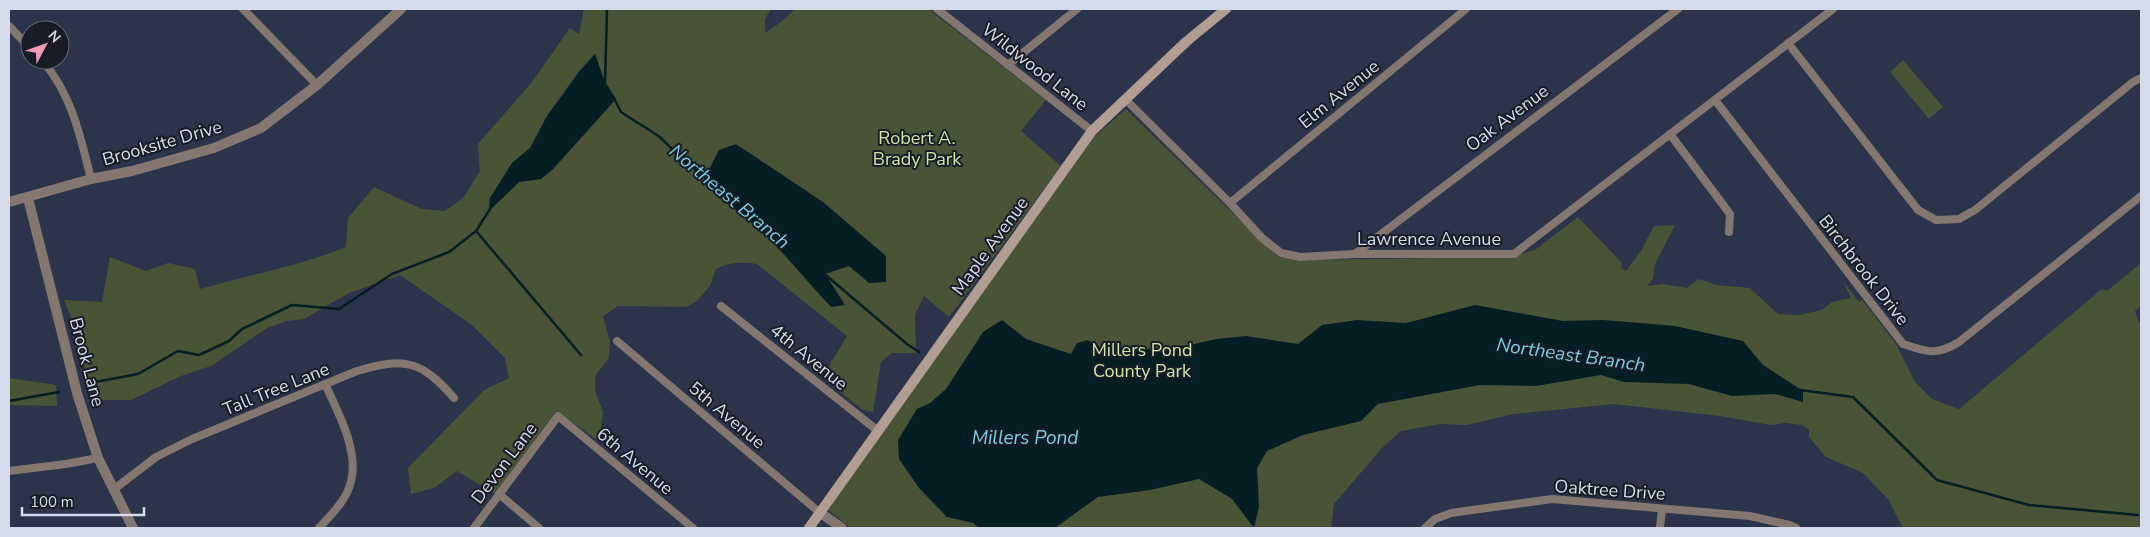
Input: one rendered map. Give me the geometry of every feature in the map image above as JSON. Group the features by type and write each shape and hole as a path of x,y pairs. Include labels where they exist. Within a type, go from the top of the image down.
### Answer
{"main road":[{"name":"Maple Avenue","path":"809,528 1092,131 1187,41 1226,9"}],"street":[{"path":"243,9 317,85"},
{"name":"Brooksite Drive","path":"9,202 214,148 261,128 317,85 401,9"},
{"name":"Wildwood Lane","path":"937,9 1092,131"},
{"path":"1008,65 1077,9"},
{"name":"Elm Avenue","path":"1230,203 1466,9"},
{"name":"Oak Avenue","path":"1355,254 1678,9"},
{"name":"Lawrence Avenue","path":"1126,100 1230,203 1262,238 1281,252 1300,257 1355,254 1514,254 1832,9"},
{"path":"9,26 20,38"},
{"path":"1788,43 1918,210 1936,220 1959,219 1975,210 2133,82 2141,78"},
{"path":"49,70 64,91 72,110 91,179"},
{"name":"Birchbrook Drive","path":"1715,100 1903,344 1927,353 1946,350 1959,342 2141,196"},
{"path":"1670,134 1730,214 1729,232"},
{"name":"Brook Lane","path":"28,198 77,393 98,458 133,528"},
{"name":"4th Avenue","path":"721,306 878,431"},
{"name":"5th Avenue","path":"616,341 819,512"},
{"name":"Tall Tree Lane","path":"113,490 156,457 192,439 326,386 357,371 383,364 402,362 424,369 442,383 454,398"},
{"path":"319,528 336,510 351,481 352,451 326,386"},
{"name":"Devon Lane","path":"474,528 558,416"},
{"name":"6th Avenue","path":"558,416 693,528"},
{"path":"9,471 98,458"},
{"path":"498,494 539,528"},
{"name":"Oaktree Drive","path":"1425,528 1435,519 1451,513 1552,500 1750,516 1796,528"},
{"path":"1660,528 1662,509"},
{"path":"819,512 842,528"}],"green space":[{"name":"Robert A. Brady Park","path":"584,9 771,9 765,19 765,33 795,9 928,9 1046,100 1021,131 1061,166 949,317 924,296 915,315 916,353 892,353 881,362 873,412 863,410 829,383 828,368 847,336 757,264 741,263 726,265 716,269 710,286 697,301 686,307 618,306 603,316 610,342 609,358 595,376 595,391 603,412 599,441 556,411 495,494 457,471 434,488 411,494 408,468 484,390 509,378 505,358 472,325 400,275 349,293 304,319 287,321 267,328 211,366 181,376 131,400 91,400 77,332 64,300 102,302 110,257 146,271 168,263 195,269 200,289 292,265 346,247 348,218 374,187 422,209 445,211 463,198 480,171 478,144 532,82 570,28 579,34","holes":["595,54 604,80 616,99 553,169 541,179 519,182 489,210 490,198 512,163 530,148 547,116 579,71"]},
{"path":"1903,60 1943,107 1929,119 1890,72"},
{"name":"Millers Pond County Park","path":"1126,109 1278,257 1300,260 1510,257 1535,250 1578,217 1622,263 1621,268 1626,271 1641,251 1654,226 1675,225 1655,264 1653,279 1647,286 1663,284 1687,288 1698,279 1717,285 1750,288 1778,314 1799,315 1822,310 1832,302 1851,298 1843,281 1859,302 1862,300 1896,344 1915,382 1932,399 1959,409 2102,289 2107,291 2141,263 2141,305 2135,311 2138,321 2141,323 2141,528 1903,528 1888,499 1863,473 1826,457 1809,437 1809,430 1802,425 1785,423 1771,425 1720,416 1614,404 1513,414 1467,425 1440,424 1401,431 1382,448 1334,504 1331,528 851,528 828,510 911,391 1095,136"},
{"path":"9,378 56,385 57,406 9,405"}],"water":[{"path":"595,54 604,80 616,99 553,169 541,179 519,182 489,211 490,198 512,163 530,148 547,116"},
{"path":"736,144 823,202 886,256 886,282 869,283 849,266 825,274 845,305 831,307 774,244 718,195 704,179 719,150"},
{"name":"Millers Pond","path":"1475,305 1563,321 1603,320 1675,326 1743,341 1763,365 1803,391 1803,402 1775,394 1732,396 1689,384 1624,382 1601,375 1536,386 1480,385 1378,404 1361,421 1303,435 1267,451 1257,468 1259,507 1254,528 1232,499 1199,479 1150,490 1098,497 1055,528 979,528 973,523 947,517 919,488 899,459 898,440 917,409 930,403 946,389 983,332 1002,320 1026,339 1071,354 1077,343 1088,340 1110,353 1190,345 1216,339 1246,336 1298,344 1322,325 1357,320 1406,323"}],"waterway":[{"name":"Northeast Branch","path":"605,83 607,9"},
{"name":"Northeast Branch","path":"614,98 621,112 660,137 684,161 707,178"},
{"path":"490,209 476,231 581,355"},
{"path":"90,383 138,374 178,351 199,355 229,341 242,329 292,305 339,309 392,274 449,252 476,231"},
{"name":"Northeast Branch","path":"822,272 919,352"},
{"name":"Northeast Branch","path":"1800,390 1853,397 1937,480 2029,505 2138,515"},
{"path":"9,401 59,392"}]}
